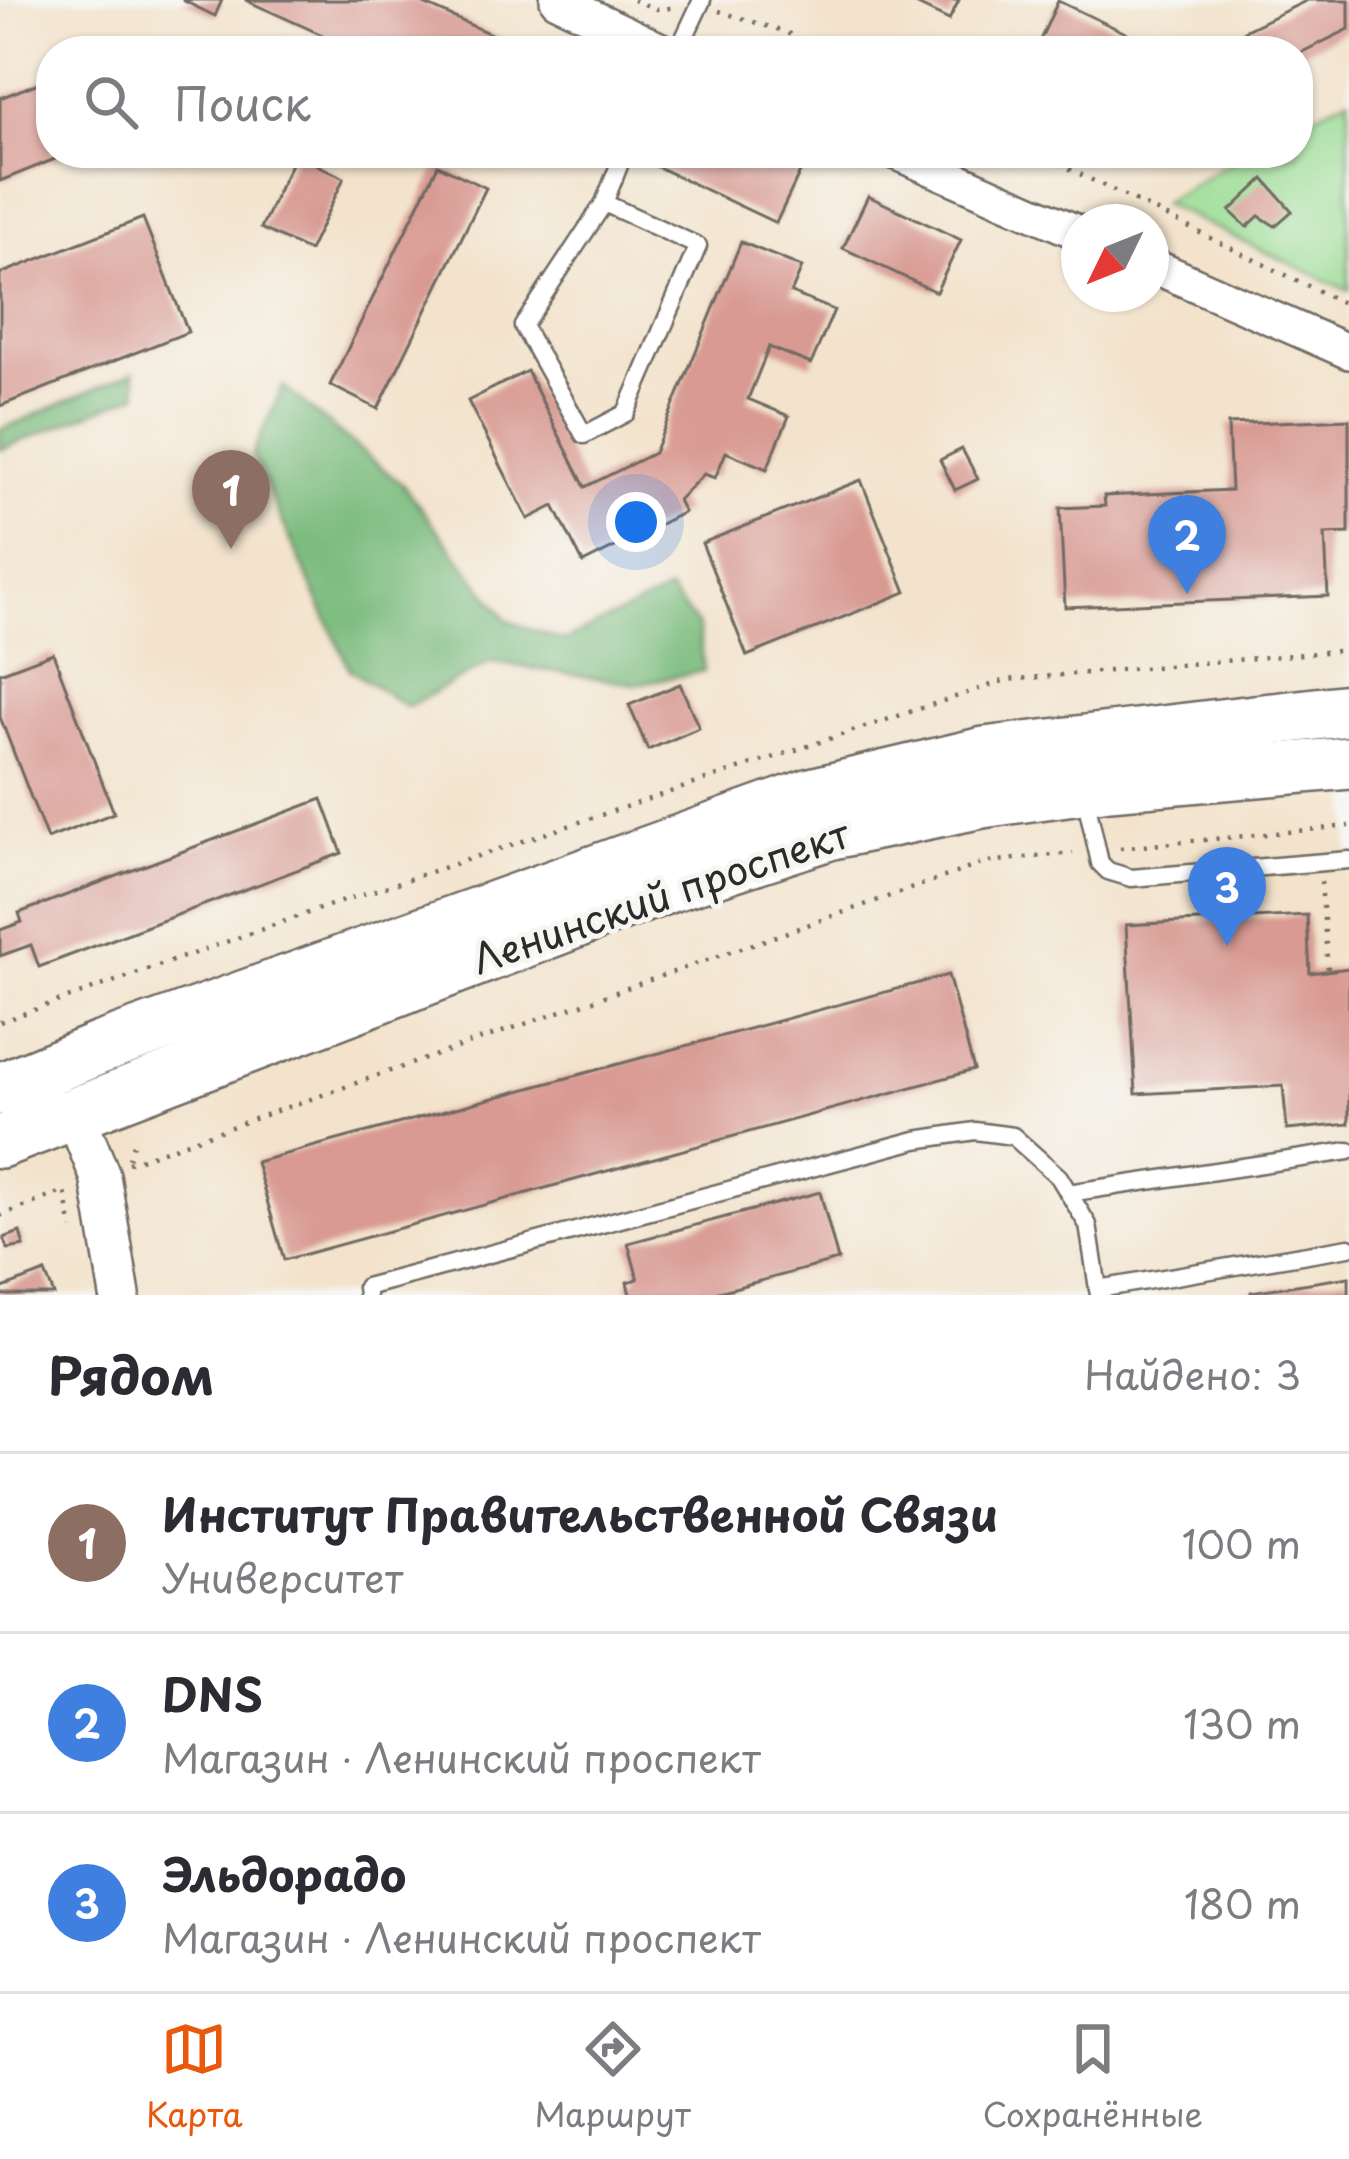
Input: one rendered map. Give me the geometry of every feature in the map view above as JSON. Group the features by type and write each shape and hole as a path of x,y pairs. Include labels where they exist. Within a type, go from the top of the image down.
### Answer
{"main road":[{"name":"Ленинский проспект","path":"0,1088 811,794 984,752 1349,710"},
{"name":"Ленинский проспект","path":"0,1142 670,886 832,833 982,802 1083,788 1349,763"}],"street":[{"path":"557,0 631,36"},
{"path":"931,168 1061,225"},
{"path":"1169,273 1349,352"},
{"path":"0,1088 38,1106 75,1114 100,1176 120,1295"}],"lane":[{"path":"685,36 700,3"},
{"path":"604,203 698,246 626,413 584,435 523,326 604,203 618,168"},
{"path":"1083,788 1095,851 1108,871 1131,878 1349,860"},
{"path":"367,1295 366,1287 389,1280 916,1140 975,1131 1013,1136 1059,1177 1088,1225 1099,1292 1349,1247"},
{"path":"1068,1192 1349,1151"}],"path":[{"path":"633,0 657,9 700,3 794,36"},
{"path":"1068,168 1349,306"},
{"path":"128,1163 987,862 1349,826"},
{"path":"1316,828 1328,970"},
{"path":"0,1216 65,1191"}],"green space":[{"path":"1349,97 1349,291 1162,203 1221,168 1313,168 1313,115"},
{"path":"134,372 138,394 0,450 0,430"},
{"path":"283,387 403,485 508,621 563,641 669,591 698,626 704,671 636,684 491,662 407,707 350,670 252,455"}],"building":[{"path":"182,0 222,0 215,16"},
{"path":"245,0 415,0 495,36 325,36"},
{"path":"907,0 959,0 949,20"},
{"path":"1308,0 1349,0 1349,29 1313,47 1313,36 1246,36 1244,31"},
{"path":"1058,1 1132,36 1042,36"},
{"path":"36,84 36,167 0,181 0,98"},
{"path":"289,168 323,168 344,178 309,251 261,228"},
{"path":"437,168 486,188 378,409 330,385"},
{"path":"660,168 801,170 776,223"},
{"path":"1264,179 1292,211 1275,226 1259,216 1247,227 1230,211"},
{"path":"868,196 961,240 936,292 843,248"},
{"path":"143,218 188,332 0,406 0,274"},
{"path":"741,242 802,267 791,293 834,310 811,364 769,347 748,399 789,416 767,469 726,452 715,478 704,474 678,500 684,512 583,563 554,506 528,519 468,401 527,371 585,487 654,453"},
{"path":"1349,419 1349,533 1325,534 1328,596 1065,607 1060,508 1105,506 1104,496 1231,490 1228,424"},
{"path":"962,449 978,479 955,490 940,460"},
{"path":"861,480 906,592 747,656 702,543"},
{"path":"53,653 114,813 47,839 0,717 0,673"},
{"path":"680,684 699,728 648,750 629,705"},
{"path":"322,799 342,853 39,967 31,945 0,956 0,930 22,922 19,913"},
{"path":"1307,915 1310,973 1349,968 1349,1124 1287,1130 1283,1086 1136,1094 1126,925"},
{"path":"948,975 974,1070 284,1260 256,1162"},
{"path":"820,1192 838,1260 708,1295 630,1295 627,1282 638,1279 628,1243"},
{"path":"20,1232 24,1246 8,1249 4,1238"},
{"path":"45,1272 54,1295 0,1295 0,1289"},
{"path":"1349,1277 1349,1295 1251,1295 1251,1292"}],"place":[{"name":"Институт Правительственной Связи","path":"231,549"},
{"name":"DNS","path":"1187,594"},
{"name":"Эльдорадо","path":"1227,946"}]}
